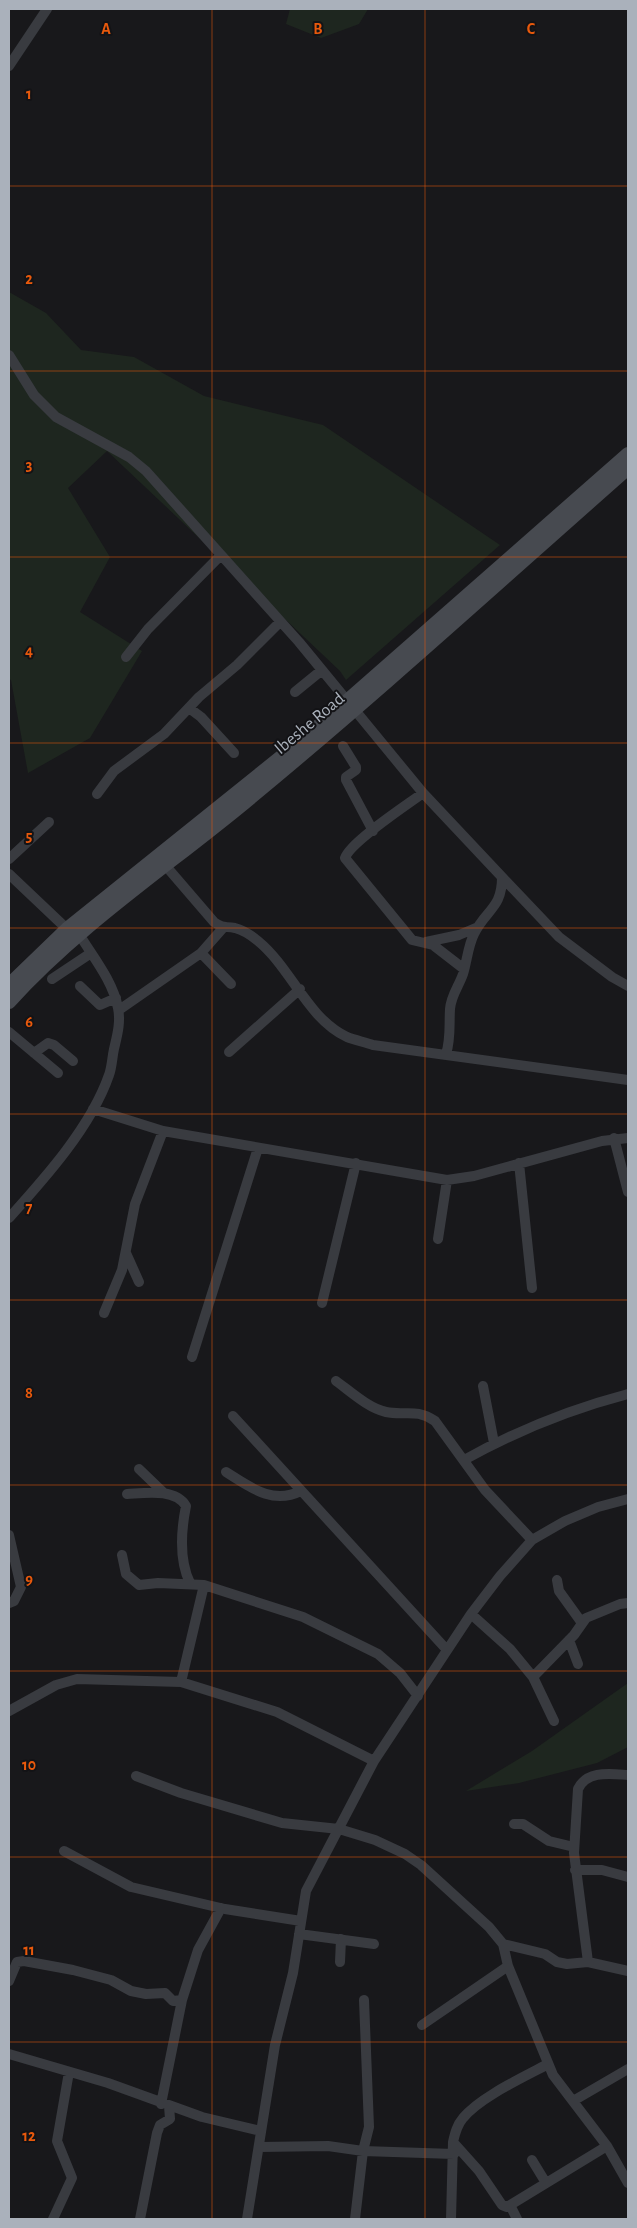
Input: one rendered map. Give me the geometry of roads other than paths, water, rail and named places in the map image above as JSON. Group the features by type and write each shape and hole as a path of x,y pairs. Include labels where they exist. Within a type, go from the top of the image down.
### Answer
{"main road":[{"name":"Ibeshe Road","path":"73,931 165,865 244,803 628,454"},
{"name":"Ibeshe Road","path":"9,1002 12,984 73,931 238,793 352,705 628,468"}],"street":[{"path":"9,66 47,9"},
{"path":"9,355 46,409 56,417 129,457 146,471 322,670 423,792 502,877 559,937 612,977 628,986"},
{"path":"126,657 148,630 221,555"},
{"path":"97,794 114,771 164,734 280,622"},
{"path":"295,692 322,670"},
{"path":"189,708 201,717 234,753"},
{"path":"343,746 356,767 356,770 346,777 346,780 373,831"},
{"path":"423,792 346,853 345,858 347,864 412,940 437,948 464,969"},
{"path":"9,860 49,822"},
{"path":"165,865 214,922 222,928 235,928 259,942 276,958 300,989 304,998 329,1025 347,1037 373,1045 628,1080"},
{"path":"9,874 73,931 91,953 116,998 119,1010 118,1032 109,1074 93,1109 44,1178 9,1218"},
{"path":"446,1054 450,1042 448,1022 451,1016 454,990 464,969 473,934 499,900 502,877"},
{"path":"422,942 459,935 478,927"},
{"path":"119,1010 201,954 222,928"},
{"path":"52,979 91,953"},
{"path":"201,954 232,984"},
{"path":"80,986 100,1005 116,998"},
{"path":"229,1052 300,989"},
{"path":"9,1032 58,1074"},
{"path":"34,1053 48,1043 54,1045 73,1061"},
{"path":"93,1109 162,1131 356,1163 398,1174 448,1180 474,1176 614,1138 628,1138"},
{"path":"104,1314 121,1275 135,1204 162,1131"},
{"path":"614,1138 628,1192"},
{"path":"192,1356 258,1148"},
{"path":"322,1303 356,1163"},
{"path":"519,1163 532,1288"},
{"path":"438,1239 448,1180"},
{"path":"126,1252 139,1282"},
{"path":"336,1381 387,1412 425,1414 435,1421 485,1490 532,1540"},
{"path":"483,1386 494,1443"},
{"path":"464,1460 494,1443 582,1406 628,1394"},
{"path":"233,1416 447,1650"},
{"path":"139,1469 164,1493 182,1500 186,1506 183,1520 183,1559 190,1584"},
{"path":"226,1472 264,1494 291,1496 301,1491"},
{"path":"126,1494 164,1493"},
{"path":"246,2219 260,2147 275,2045 293,1973 306,1891 374,1761 471,1614 500,1576 532,1540 565,1521 598,1507 628,1499"},
{"path":"9,1535 21,1587 14,1601 9,1603"},
{"path":"122,1555 126,1574 139,1585 204,1585 303,1617 378,1654 400,1673 418,1696"},
{"path":"557,1580 559,1591 582,1623"},
{"path":"181,1682 204,1585"},
{"path":"533,1677 586,1618 600,1611 628,1603"},
{"path":"471,1614 510,1649 533,1677 554,1721"},
{"path":"568,1640 578,1664"},
{"path":"9,1711 56,1685 77,1680 181,1682 277,1712 374,1761"},
{"path":"588,1962 575,1870 574,1847 578,1789 582,1782 606,1773 628,1775"},
{"path":"136,1776 181,1793 282,1823 339,1829 375,1840 406,1854 475,1914 503,1944 508,1966 548,2064 560,2086 607,2146 628,2182"},
{"path":"514,1824 523,1824 549,1841 574,1847"},
{"path":"64,1851 131,1887 221,1908 301,1921"},
{"path":"575,1870 602,1870 628,1877"},
{"path":"140,2219 157,2133 160,2125 171,2117 165,2105 182,2000 198,1950 221,1908"},
{"path":"299,1934 374,1944"},
{"path":"340,1962 341,1939"},
{"path":"503,1944 546,1954 557,1962 567,1964 588,1962 628,1971"},
{"path":"9,1981 17,1962 24,1961 73,1970 111,1980 131,1991 146,1994 165,1993 173,2001 182,2000"},
{"path":"422,2025 508,1966"},
{"path":"355,2219 363,2151 369,2127 364,2000"},
{"path":"9,2054 108,2083 165,2105 261,2131"},
{"path":"452,2219 453,2142 455,2131 463,2117 493,2095 548,2064"},
{"path":"573,2101 628,2069"},
{"path":"53,2219 72,2178 57,2141 68,2072"},
{"path":"453,2142 479,2170 502,2204 511,2206 607,2146"},
{"path":"260,2147 328,2146 363,2151 454,2154"},
{"path":"532,2160 546,2183"},
{"path":"511,2206 517,2219"}]}
